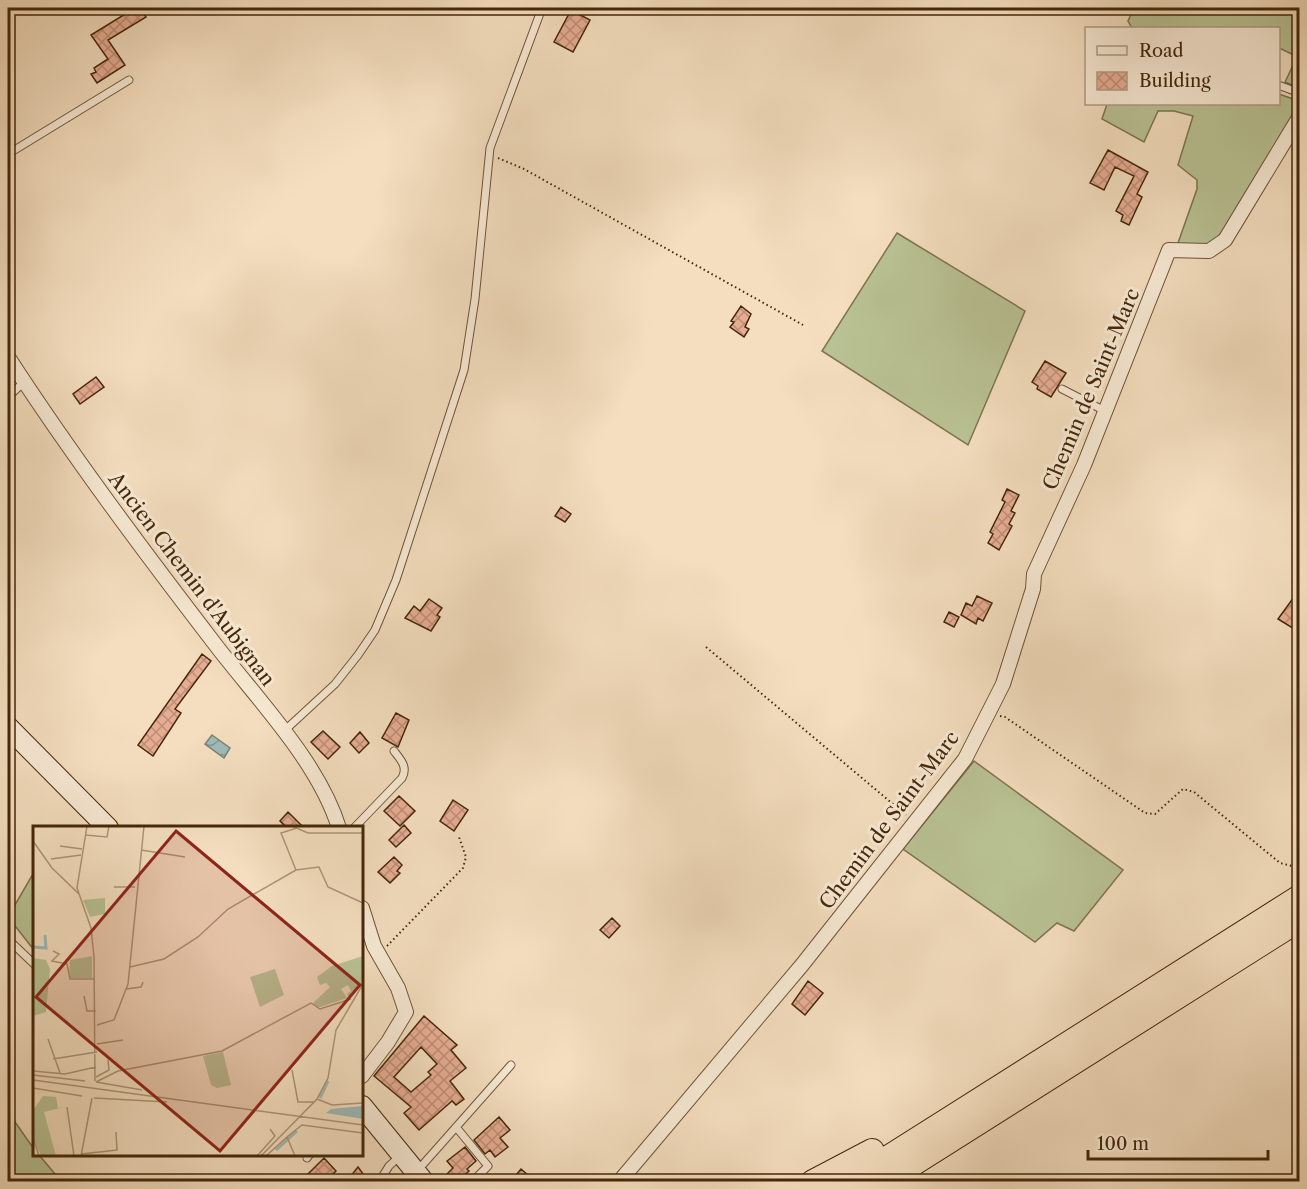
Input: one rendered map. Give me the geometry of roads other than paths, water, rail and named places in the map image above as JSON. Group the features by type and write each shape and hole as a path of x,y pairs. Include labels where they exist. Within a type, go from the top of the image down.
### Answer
{"highway":[{"path":"884,1182 1012,1090 1299,897"},
{"path":"850,1182 1012,1090 1299,918"},
{"path":"813,1182 1012,1090"},
{"path":"899,1182 1012,1090"}],"street":[{"name":"Chemin de Saint-Marc","path":"619,1182 706,1077 734,1048 965,759 1004,684 1033,589 1034,574 1105,411 1169,250 1209,250 1226,240 1299,116"},
{"name":"Ancien Chemin d'Aubignan","path":"8,357 112,509 306,763 334,812 338,826"},
{"path":"8,728 106,826"},
{"path":"363,911 379,955 402,996 406,1012 388,1042 363,1075"},
{"path":"363,1109 420,1177"}],"lane":[{"path":"283,732 335,684 358,655 375,630 396,580 464,370 475,298 489,158 502,111 542,8"},
{"path":"8,154 129,80"},
{"path":"1280,86 1299,93"},
{"path":"8,398 24,382"},
{"path":"1062,389 1105,411"},
{"path":"356,826 402,778 405,771 403,763 394,751"},
{"path":"8,942 12,943 33,963"},
{"path":"420,1177 456,1127 511,1065"},
{"path":"456,1127 488,1166 472,1182"},
{"path":"379,1182 389,1166 403,1154"}],"water":[{"path":"212,735 230,748 224,758 205,744"}]}
